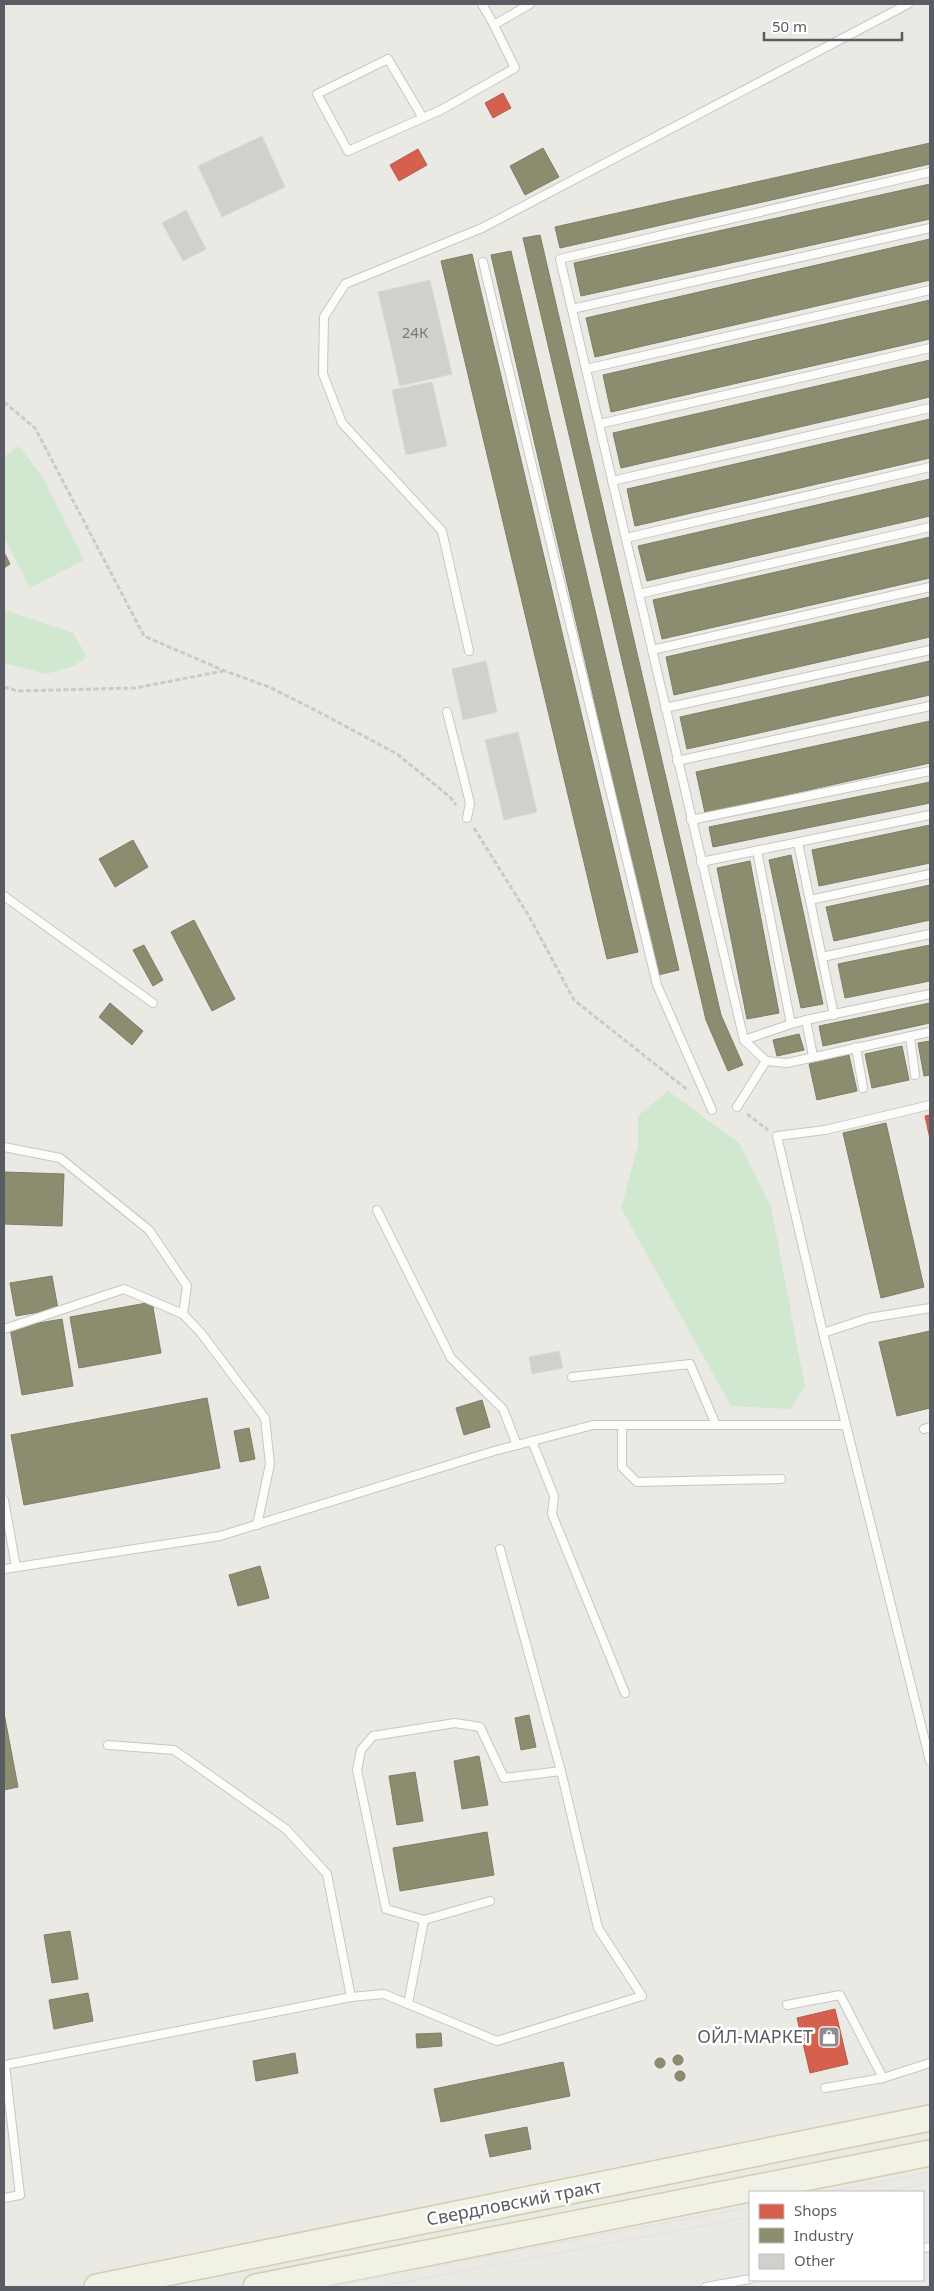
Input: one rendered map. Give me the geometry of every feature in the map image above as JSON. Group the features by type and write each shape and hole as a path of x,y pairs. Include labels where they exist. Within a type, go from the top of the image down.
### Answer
{"main road":[{"name":"Свердловский тракт","path":"97,2287 930,2118"},
{"name":"Свердловский тракт","path":"256,2287 930,2153"}],"lane":[{"path":"423,118 388,59 317,94 348,151 423,118 441,110 515,68 482,4"},
{"path":"494,25 530,4"},
{"path":"469,651 442,531 342,423 323,374 324,317 345,284 482,228 908,4"},
{"path":"930,172 560,259 744,1040 766,1061 787,1063 930,1032"},
{"path":"572,308 930,228"},
{"path":"482,262 657,985 712,1110"},
{"path":"586,369 930,290"},
{"path":"599,424 930,348"},
{"path":"612,482 930,408"},
{"path":"626,538 930,467"},
{"path":"639,594 930,527"},
{"path":"652,650 930,587"},
{"path":"666,708 930,650"},
{"path":"677,761 930,706"},
{"path":"447,712 470,803 467,818"},
{"path":"691,820 930,771"},
{"path":"701,862 930,815"},
{"path":"798,843 834,1015"},
{"path":"757,851 791,1024"},
{"path":"810,900 930,874"},
{"path":"4,896 153,1003"},
{"path":"822,957 930,934"},
{"path":"744,1040 806,1020 930,994"},
{"path":"806,1020 813,1056"},
{"path":"910,1036 916,1075"},
{"path":"856,1047 863,1088"},
{"path":"737,1107 766,1061"},
{"path":"930,1106 825,1130 776,1136 822,1333 930,1761"},
{"path":"4,1147 60,1158 149,1230 187,1286 183,1314"},
{"path":"377,1210 451,1358 503,1409 517,1445"},
{"path":"4,1329 124,1289 183,1314 201,1333 265,1418 270,1464 256,1525"},
{"path":"822,1333 869,1318 930,1308"},
{"path":"572,1377 690,1364 716,1425"},
{"path":"4,1569 220,1536 465,1460 593,1425 846,1425"},
{"path":"622,1425 622,1467 637,1482 781,1479"},
{"path":"532,1441 554,1496 552,1514 625,1693"},
{"path":"4,1500 16,1567"},
{"path":"4,2198 20,2195 4,2064 351,1997 384,1994 497,2041 642,1996 598,1928 561,1771 500,1549"},
{"path":"490,1901 424,1920 386,1909 357,1770 361,1750 373,1736 456,1723 480,1727 504,1778 561,1771"},
{"path":"108,1745 174,1750 286,1829 327,1874 351,1997"},
{"path":"408,2004 424,1920"},
{"path":"787,2005 840,1995 883,2078"},
{"path":"825,2088 883,2078 930,2063"},
{"path":"706,2287 749,2279"}],"path":[{"path":"4,402 35,428 144,636 225,671 269,686 397,754 450,797 467,818 530,918 574,1000 712,1110"},
{"path":"4,687 18,691 135,688 225,671"},
{"path":"737,1107 776,1136"}],"green space":[{"path":"19,446 44,480 84,560 30,588 4,537 4,457"},
{"path":"4,610 73,633 87,657 73,666 46,674 4,663"},
{"path":"668,1091 739,1143 771,1207 805,1387 790,1409 731,1406 621,1208 638,1146 638,1116"}],"building: Shops":[{"path":"503,93 511,108 493,118 485,103"},
{"path":"418,149 427,165 399,181 390,165"},
{"path":"930,1115 930,1139 925,1116"},
{"path":"835,2009 848,2064 810,2073 797,2018"}],"building: Industry":[{"path":"930,143 930,164 560,248 555,227"},
{"path":"543,148 559,177 525,195 510,166"},
{"path":"930,184 930,219 581,296 574,263"},
{"path":"540,235 721,1015 743,1065 728,1071 706,1020 523,238"},
{"path":"930,239 930,280 595,357 586,318"},
{"path":"511,251 679,970 658,975 491,255"},
{"path":"472,254 638,952 607,959 441,261"},
{"path":"930,300 930,339 611,412 603,375"},
{"path":"930,360 930,397 621,468 613,433"},
{"path":"930,419 930,458 635,526 627,489"},
{"path":"930,479 930,516 647,581 638,546"},
{"path":"930,537 930,578 662,639 653,600"},
{"path":"4,552 10,564 4,568"},
{"path":"930,597 930,637 674,695 666,657"},
{"path":"930,661 930,695 687,749 680,717"},
{"path":"930,721 930,763 705,813 696,772"},
{"path":"930,782 930,803 713,847 709,827"},
{"path":"930,825 930,863 819,886 812,850"},
{"path":"133,840 148,867 115,887 99,859"},
{"path":"791,855 823,1004 801,1008 769,860"},
{"path":"750,861 779,1013 747,1019 717,868"},
{"path":"930,885 930,920 834,941 826,907"},
{"path":"194,920 235,999 212,1011 171,932"},
{"path":"144,945 163,980 153,986 133,950"},
{"path":"930,945 930,981 845,998 838,964"},
{"path":"110,1003 143,1031 132,1045 99,1017"},
{"path":"930,1003 930,1023 823,1046 819,1026"},
{"path":"799,1034 804,1050 777,1056 773,1040"},
{"path":"930,1041 930,1075 924,1076 918,1043"},
{"path":"902,1046 909,1080 872,1088 865,1054"},
{"path":"849,1055 857,1091 817,1100 809,1064"},
{"path":"886,1123 924,1287 881,1298 843,1133"},
{"path":"4,1172 64,1174 62,1226 4,1224"},
{"path":"52,1276 58,1309 16,1316 10,1283"},
{"path":"152,1302 161,1353 79,1368 70,1317"},
{"path":"62,1319 73,1386 22,1395 10,1328"},
{"path":"930,1331 930,1408 897,1416 879,1342"},
{"path":"207,1398 220,1468 24,1505 11,1435"},
{"path":"482,1400 490,1427 464,1435 456,1408"},
{"path":"249,1428 255,1459 240,1462 234,1431"},
{"path":"260,1566 269,1598 238,1606 229,1575"},
{"path":"4,1713 18,1787 4,1790"},
{"path":"529,1715 536,1747 521,1750 515,1718"},
{"path":"479,1756 488,1805 462,1809 454,1761"},
{"path":"415,1772 423,1821 397,1825 389,1776"},
{"path":"487,1832 494,1875 400,1891 393,1848"},
{"path":"70,1931 78,1979 52,1983 44,1935"},
{"path":"88,1993 93,2021 54,2029 49,2000"},
{"path":"441,2033 442,2046 417,2048 416,2034"},
{"path":"295,2053 298,2073 256,2081 253,2061"},
{"path":"676,2055 680,2055 683,2060 682,2064 676,2065 673,2062 673,2058"},
{"path":"658,2058 662,2058 665,2063 664,2067 658,2068 655,2065 655,2061"},
{"path":"563,2062 570,2096 441,2122 434,2089"},
{"path":"678,2071 682,2071 685,2076 684,2080 678,2081 675,2078 675,2074"},
{"path":"527,2127 531,2149 490,2157 485,2135"}],"building: Other":[{"path":"262,136 285,187 222,217 198,166"},
{"path":"186,210 206,249 183,261 162,223"},
{"path":"430,280 452,374 400,386 378,292"},
{"path":"432,382 447,446 406,455 392,390"},
{"path":"486,661 497,712 463,720 452,669"},
{"path":"518,732 537,812 504,820 485,740"},
{"path":"559,1351 563,1368 532,1374 529,1357"}],"tram line":[{"path":"834,2191 930,2172"},
{"path":"888,2191 930,2183"},
{"path":"323,2287 749,2207"},
{"path":"378,2287 749,2217"}],"place":[{"name":"ОЙЛ-МАРКЕТ","path":"829,2037"}]}
